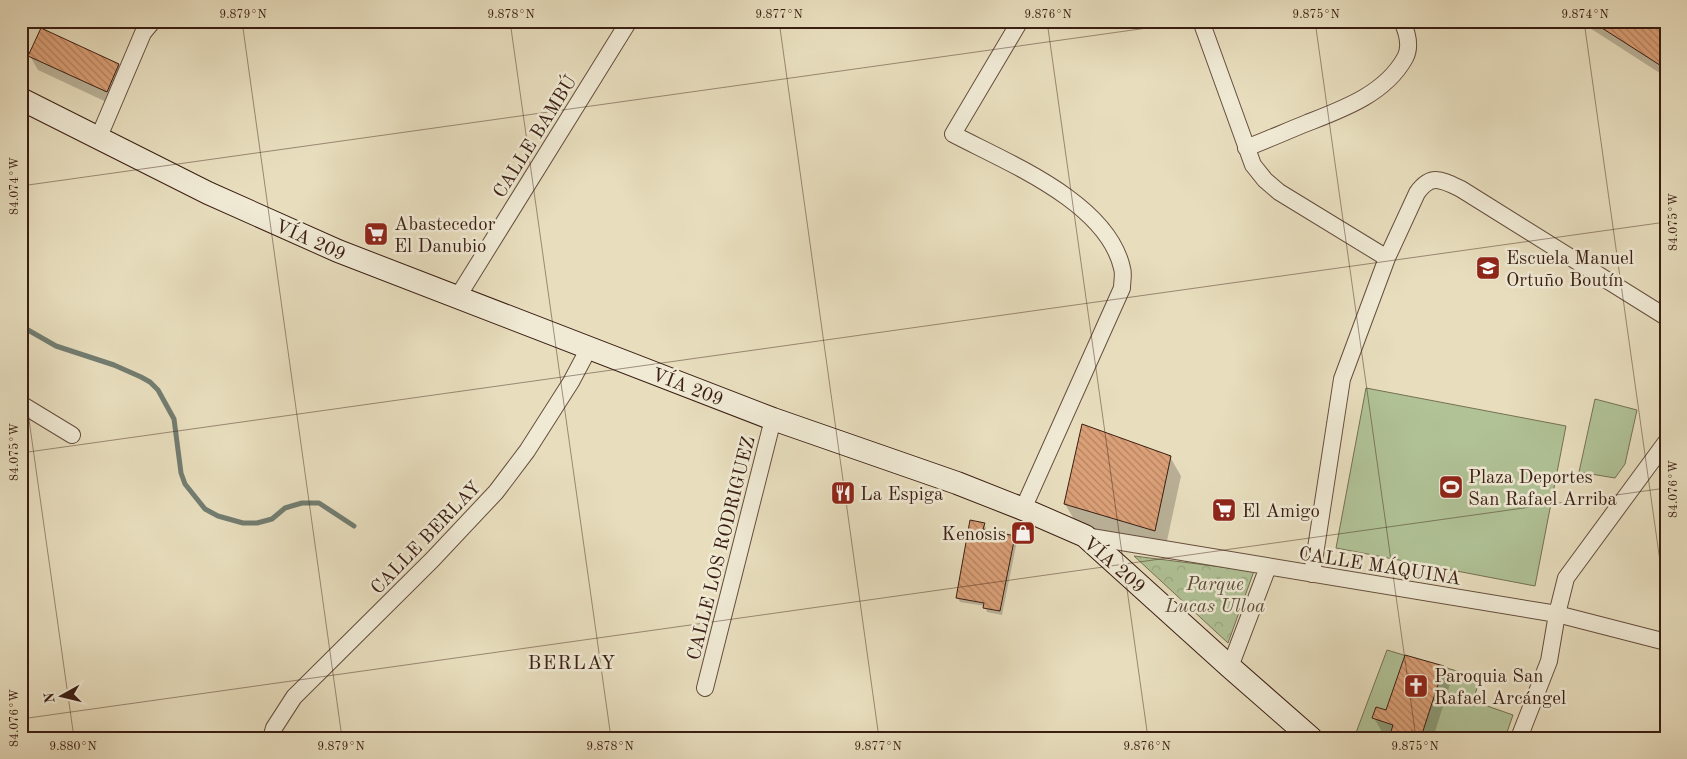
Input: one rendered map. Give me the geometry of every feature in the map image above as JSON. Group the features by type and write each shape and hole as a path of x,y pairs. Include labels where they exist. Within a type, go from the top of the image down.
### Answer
{"main road":[{"name":"VÍA 209","path":"21,99 208,193 338,251 773,419 943,478 1023,509 1085,536 1311,738"}],"street":[{"path":"98,139 143,33 153,21"},
{"name":"CALLE BAMBÚ","path":"457,298 629,21"},
{"path":"1020,21 953,134 1060,190 1096,222 1110,240 1123,270 1122,288 1023,509"},
{"path":"1201,21 1253,165 1265,180 1279,192 1387,258"},
{"path":"1246,148 1369,96 1392,76 1406,57 1408,43 1402,21"},
{"path":"1312,574 1342,379 1387,258 1417,193 1423,185 1430,180 1445,181 1460,189 1666,317"},
{"name":"CALLE BERLAY","path":"271,738 274,728 294,697 432,560 496,492 527,451 566,390 589,348"},
{"path":"21,404 72,436"},
{"name":"CALLE LOS RODRIGUEZ","path":"705,688 773,419"},
{"path":"1519,738 1549,661 1557,614 1566,578 1666,442"},
{"name":"CALLE MÁQUINA","path":"1085,536 1557,614 1666,642"},
{"path":"1230,667 1268,567"}],"green space":[{"name":"Plaza Deportes San Rafael Arriba","path":"1366,388 1566,426 1535,586 1336,548"},
{"path":"1595,399 1637,410 1625,464 1615,478 1579,472"},
{"name":"Parque Lucas Ulloa","path":"1134,556 1254,571 1228,643"},
{"path":"1387,650 1480,678 1473,701 1513,715 1505,738 1354,738"}],"building":[{"path":"1591,21 1666,21 1666,69"},
{"path":"41,28 119,64 107,92 28,56"},
{"path":"1082,424 1171,456 1155,531 1064,504"},
{"path":"970,520 985,523 983,529 1015,536 1000,611 983,608 984,603 956,598"},
{"name":"Paroquia San Rafael Arcángel","path":"1405,655 1444,666 1422,734 1411,731 1409,738 1389,738 1393,725 1372,718 1376,707 1386,710"}],"waterway":[{"path":"21,326 56,346 114,365 150,382 158,390 174,419 181,473 185,484 205,509 218,516 243,523 257,523 272,519 285,508 302,503 319,503 354,526"}],"place":[{"name":"Abastecedor El Danubio","path":"376,234"},
{"name":"Escuela Manuel Ortuño Boutín","path":"1488,268"},
{"name":"Plaza Deportes San Rafael Arriba","path":"1451,487"},
{"name":"La Espiga","path":"843,493"},
{"name":"El Amigo","path":"1224,510"},
{"name":"Kenosis","path":"1023,533"},
{"name":"Paroquia San Rafael Arcángel","path":"1416,686"}],"district":[{"name":"BERLAY","path":"572,662"}]}
